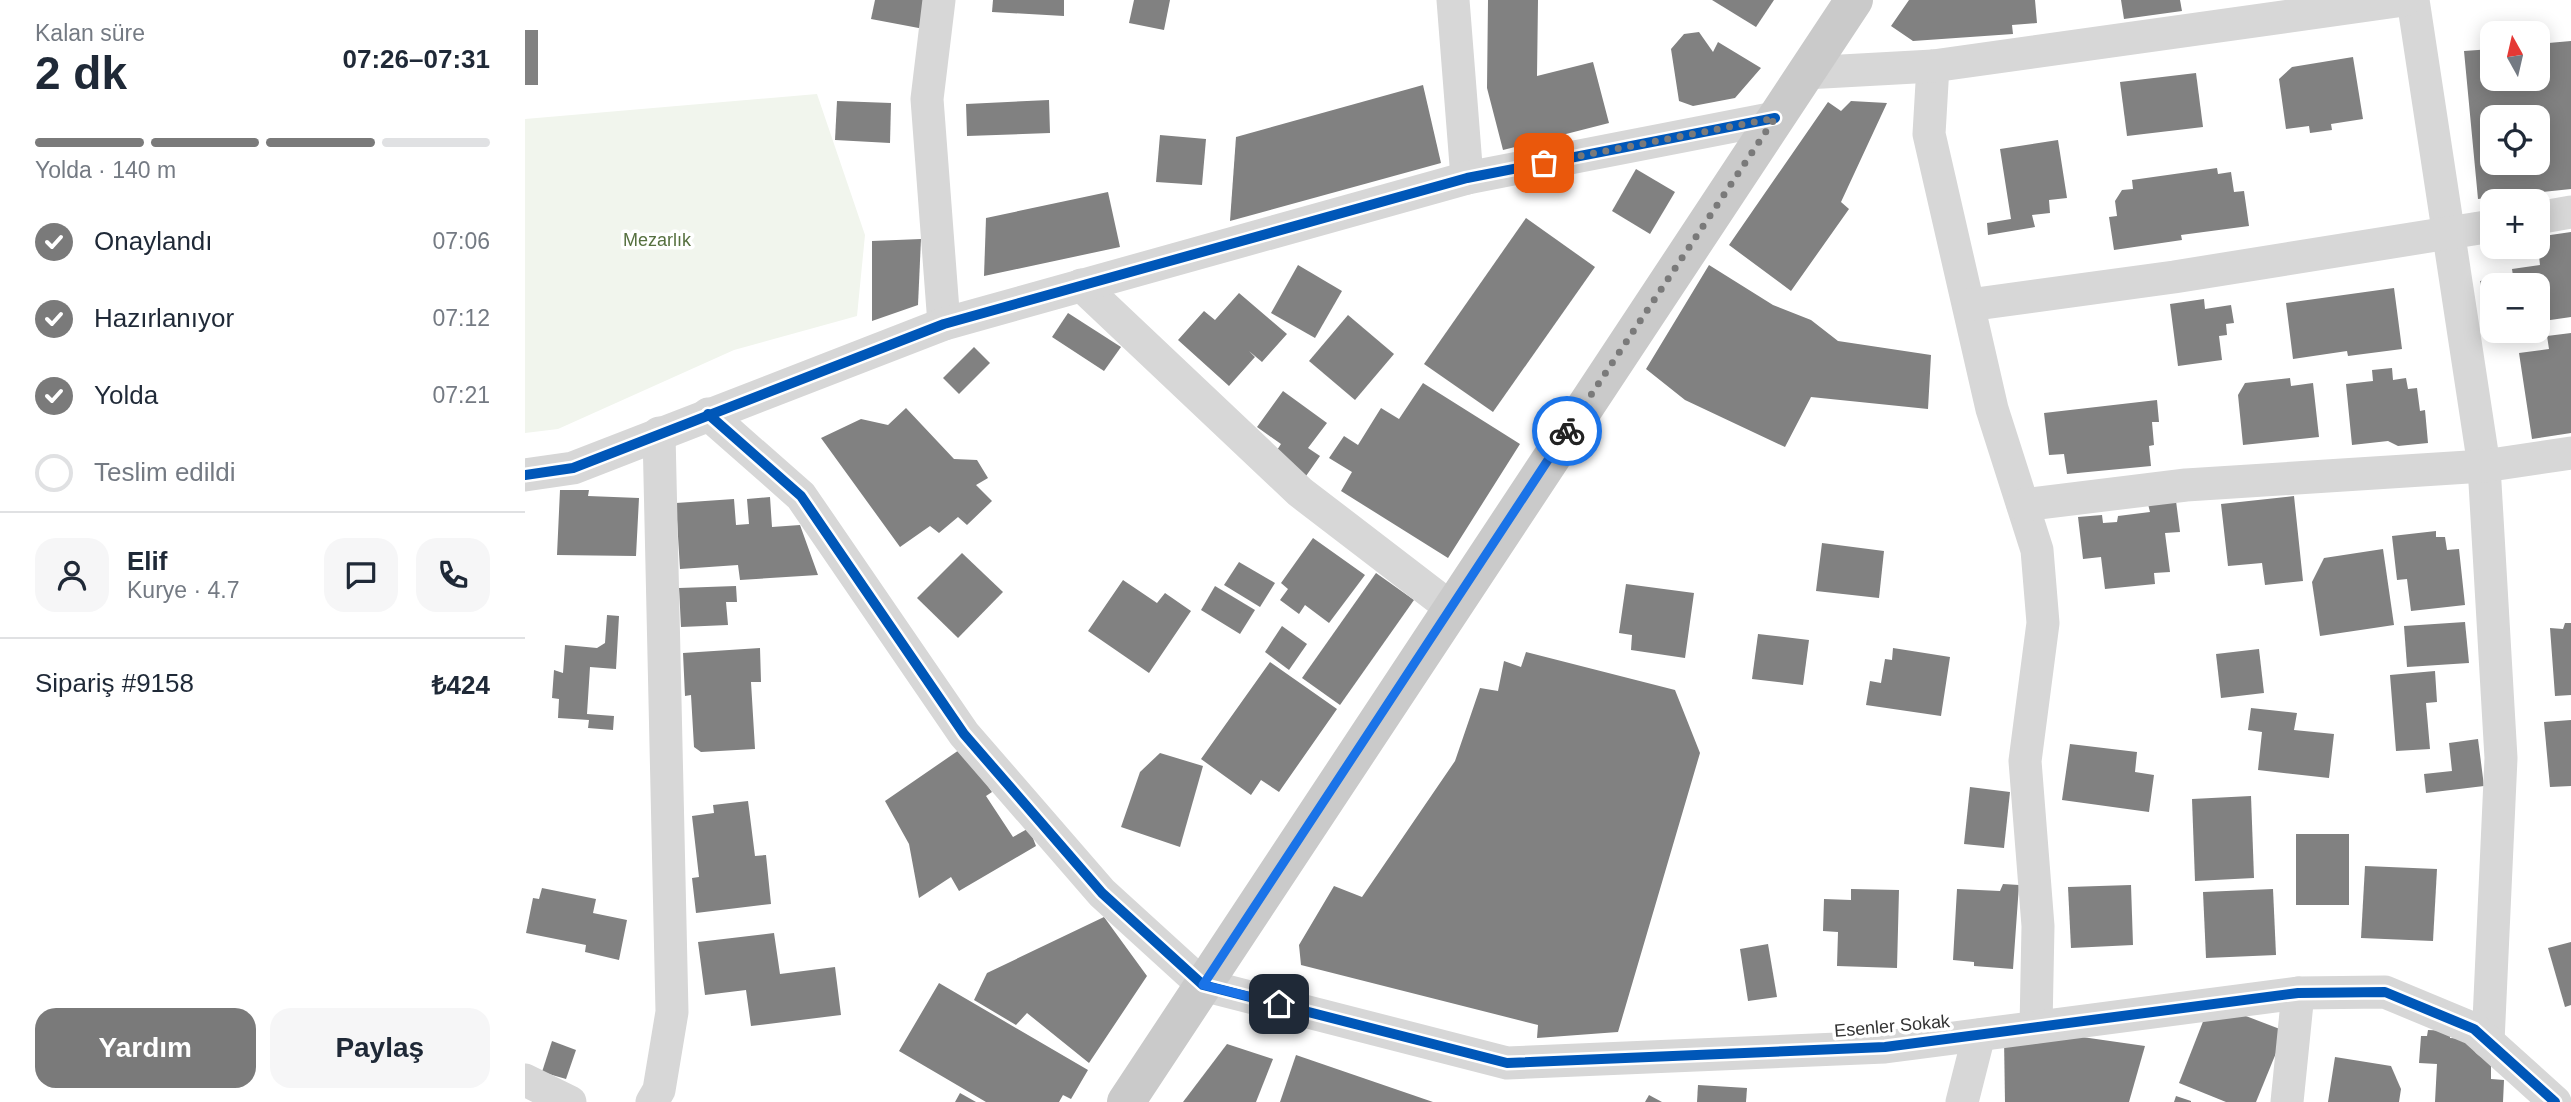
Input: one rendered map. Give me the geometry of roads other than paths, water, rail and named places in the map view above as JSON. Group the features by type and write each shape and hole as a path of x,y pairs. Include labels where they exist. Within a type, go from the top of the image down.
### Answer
{"main road":[{"path":"1126,1102 1450,607 1854,0"}],"street":[{"path":"939,0 927,99 944,324"},
{"path":"1453,0 1467,178"},
{"path":"1805,73 1933,66 2404,0"},
{"path":"2413,0 2484,466 2501,758 2488,1042"},
{"path":"1933,66 1929,134 1992,409 2037,550 2043,623 2025,761 2038,926 2036,1027"},
{"path":"525,475 573,468 944,324 1467,178 1775,118"},
{"path":"2550,216 2571,212"},
{"path":"1969,305 2174,277 2480,228"},
{"path":"1081,285 1300,492 1450,607"},
{"path":"708,414 801,496 964,734 1102,893 1203,985"},
{"path":"652,1102 659,1090 672,1012 659,433"},
{"path":"2023,505 2186,485 2484,466 2571,453"},
{"name":"Esenler Sokak","path":"1203,985 1507,1063 1885,1047 2298,993 2385,992 2474,1029 2555,1102"},
{"path":"2287,1102 2298,993"},
{"path":"1962,1102 1979,1035"},
{"path":"525,1080 570,1102"}],"park label":[{"name":"Mezarlık","path":"657,240"}]}
